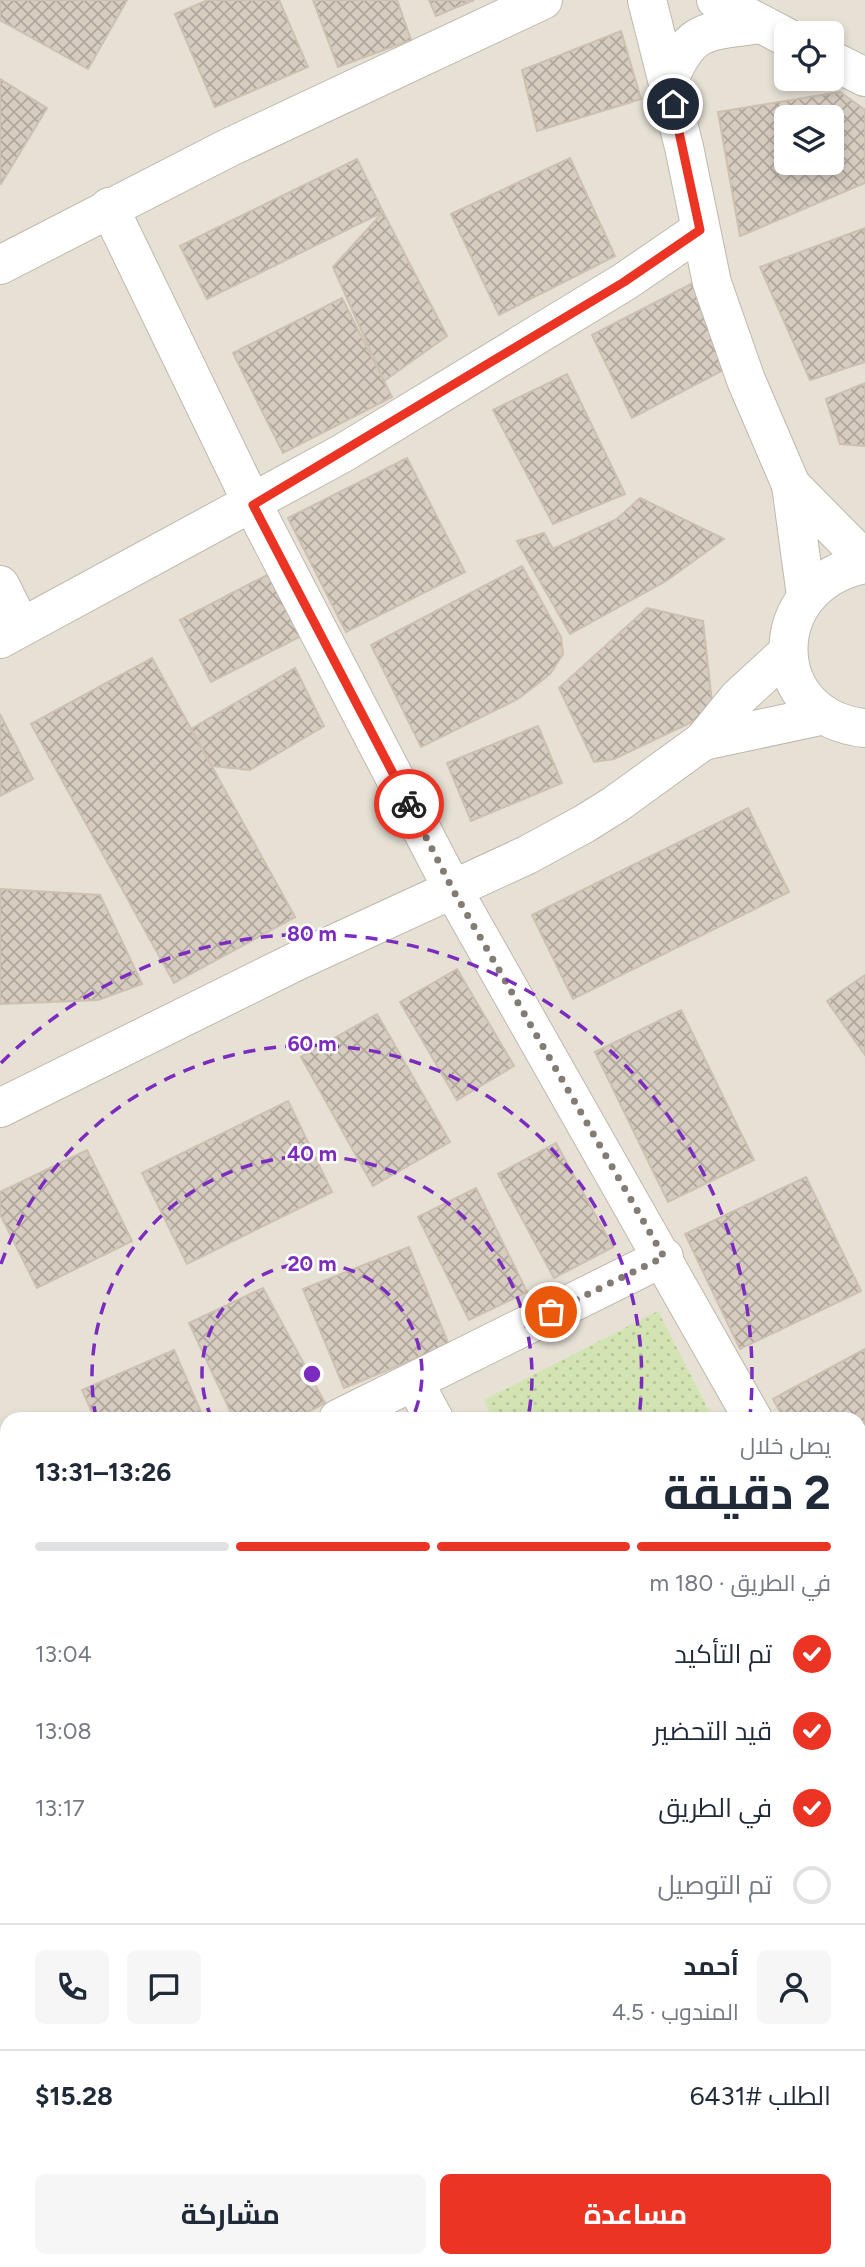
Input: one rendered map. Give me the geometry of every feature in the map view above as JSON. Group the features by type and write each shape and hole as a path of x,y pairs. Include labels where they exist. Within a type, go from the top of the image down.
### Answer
{"street":[{"path":"0,265 108,207 543,0"},
{"path":"647,0 724,322 791,485 806,596"},
{"path":"716,0 773,31"},
{"path":"668,83 686,45 698,37 713,30 773,31"},
{"path":"844,66 865,77"},
{"path":"108,207 253,505 453,890 664,1257 749,1412"},
{"path":"0,585 10,633 253,505 624,282 700,230"},
{"path":"791,485 865,562 823,579 806,596 787,637 794,678 807,698 851,728"},
{"path":"0,1108 297,961 527,855 617,804 703,741 738,698 788,652"},
{"path":"703,741 851,728"},
{"path":"352,1412 664,1257"},
{"path":"414,1382 430,1412"}],"shaded area":[{"path":"0,0 865,0 865,1412 709,1412 658,1312 484,1400 490,1412 0,1412"}],"green space":[{"path":"658,1311 709,1412 490,1412 484,1400"}],"building":[{"path":"0,0 127,0 88,69 0,20"},
{"path":"208,0 279,0 308,67 215,107 175,14"},
{"path":"313,0 397,0 411,40 338,67"},
{"path":"429,0 474,0 436,16"},
{"path":"621,31 641,99 537,131 522,70"},
{"path":"0,79 47,108 1,184 0,183"},
{"path":"840,92 865,110 865,183 740,236 718,112"},
{"path":"570,158 615,256 499,315 451,214"},
{"path":"357,159 383,212 207,299 180,246"},
{"path":"383,212 447,336 384,381 333,267"},
{"path":"865,228 865,362 810,380 760,267"},
{"path":"693,283 729,367 632,418 592,335"},
{"path":"342,298 392,397 283,453 233,353"},
{"path":"567,374 625,494 553,524 493,410"},
{"path":"865,383 865,446 840,444 826,399"},
{"path":"407,458 465,572 346,632 288,518"},
{"path":"640,498 724,539 666,581 570,634 517,541 544,533 553,549 617,519"},
{"path":"522,566 561,637 563,654 550,674 518,699 421,747 371,645"},
{"path":"269,574 301,636 211,682 180,620"},
{"path":"647,608 703,621 713,712 614,759 594,762 559,688"},
{"path":"152,658 295,917 174,983 31,724"},
{"path":"295,668 324,726 250,770 212,766 191,729"},
{"path":"0,714 33,779 0,796"},
{"path":"538,726 562,783 471,821 447,763"},
{"path":"748,808 789,892 573,999 532,915"},
{"path":"0,889 100,895 142,984 98,1000 0,1004"},
{"path":"457,969 514,1066 457,1100 400,1002"},
{"path":"865,975 865,1055 827,1001"},
{"path":"681,1010 754,1160 668,1202 595,1052"},
{"path":"377,1014 450,1142 373,1186 301,1057"},
{"path":"288,1101 332,1192 187,1264 142,1173"},
{"path":"556,1143 613,1247 554,1278 498,1174"},
{"path":"87,1150 132,1241 37,1288 0,1214 0,1192"},
{"path":"806,1177 861,1291 740,1349 685,1234"},
{"path":"476,1188 527,1292 469,1320 418,1217"},
{"path":"409,1247 449,1345 344,1388 303,1289"},
{"path":"263,1288 325,1403 308,1412 231,1412 189,1323"},
{"path":"865,1349 865,1412 780,1412 773,1399"},
{"path":"174,1350 201,1412 92,1412 82,1390"}],"way so far":[{"path":"409,804 453,890 664,1257 551,1312"}],"route":[{"path":"409,804 253,505 624,282 700,230 673,104"}]}
